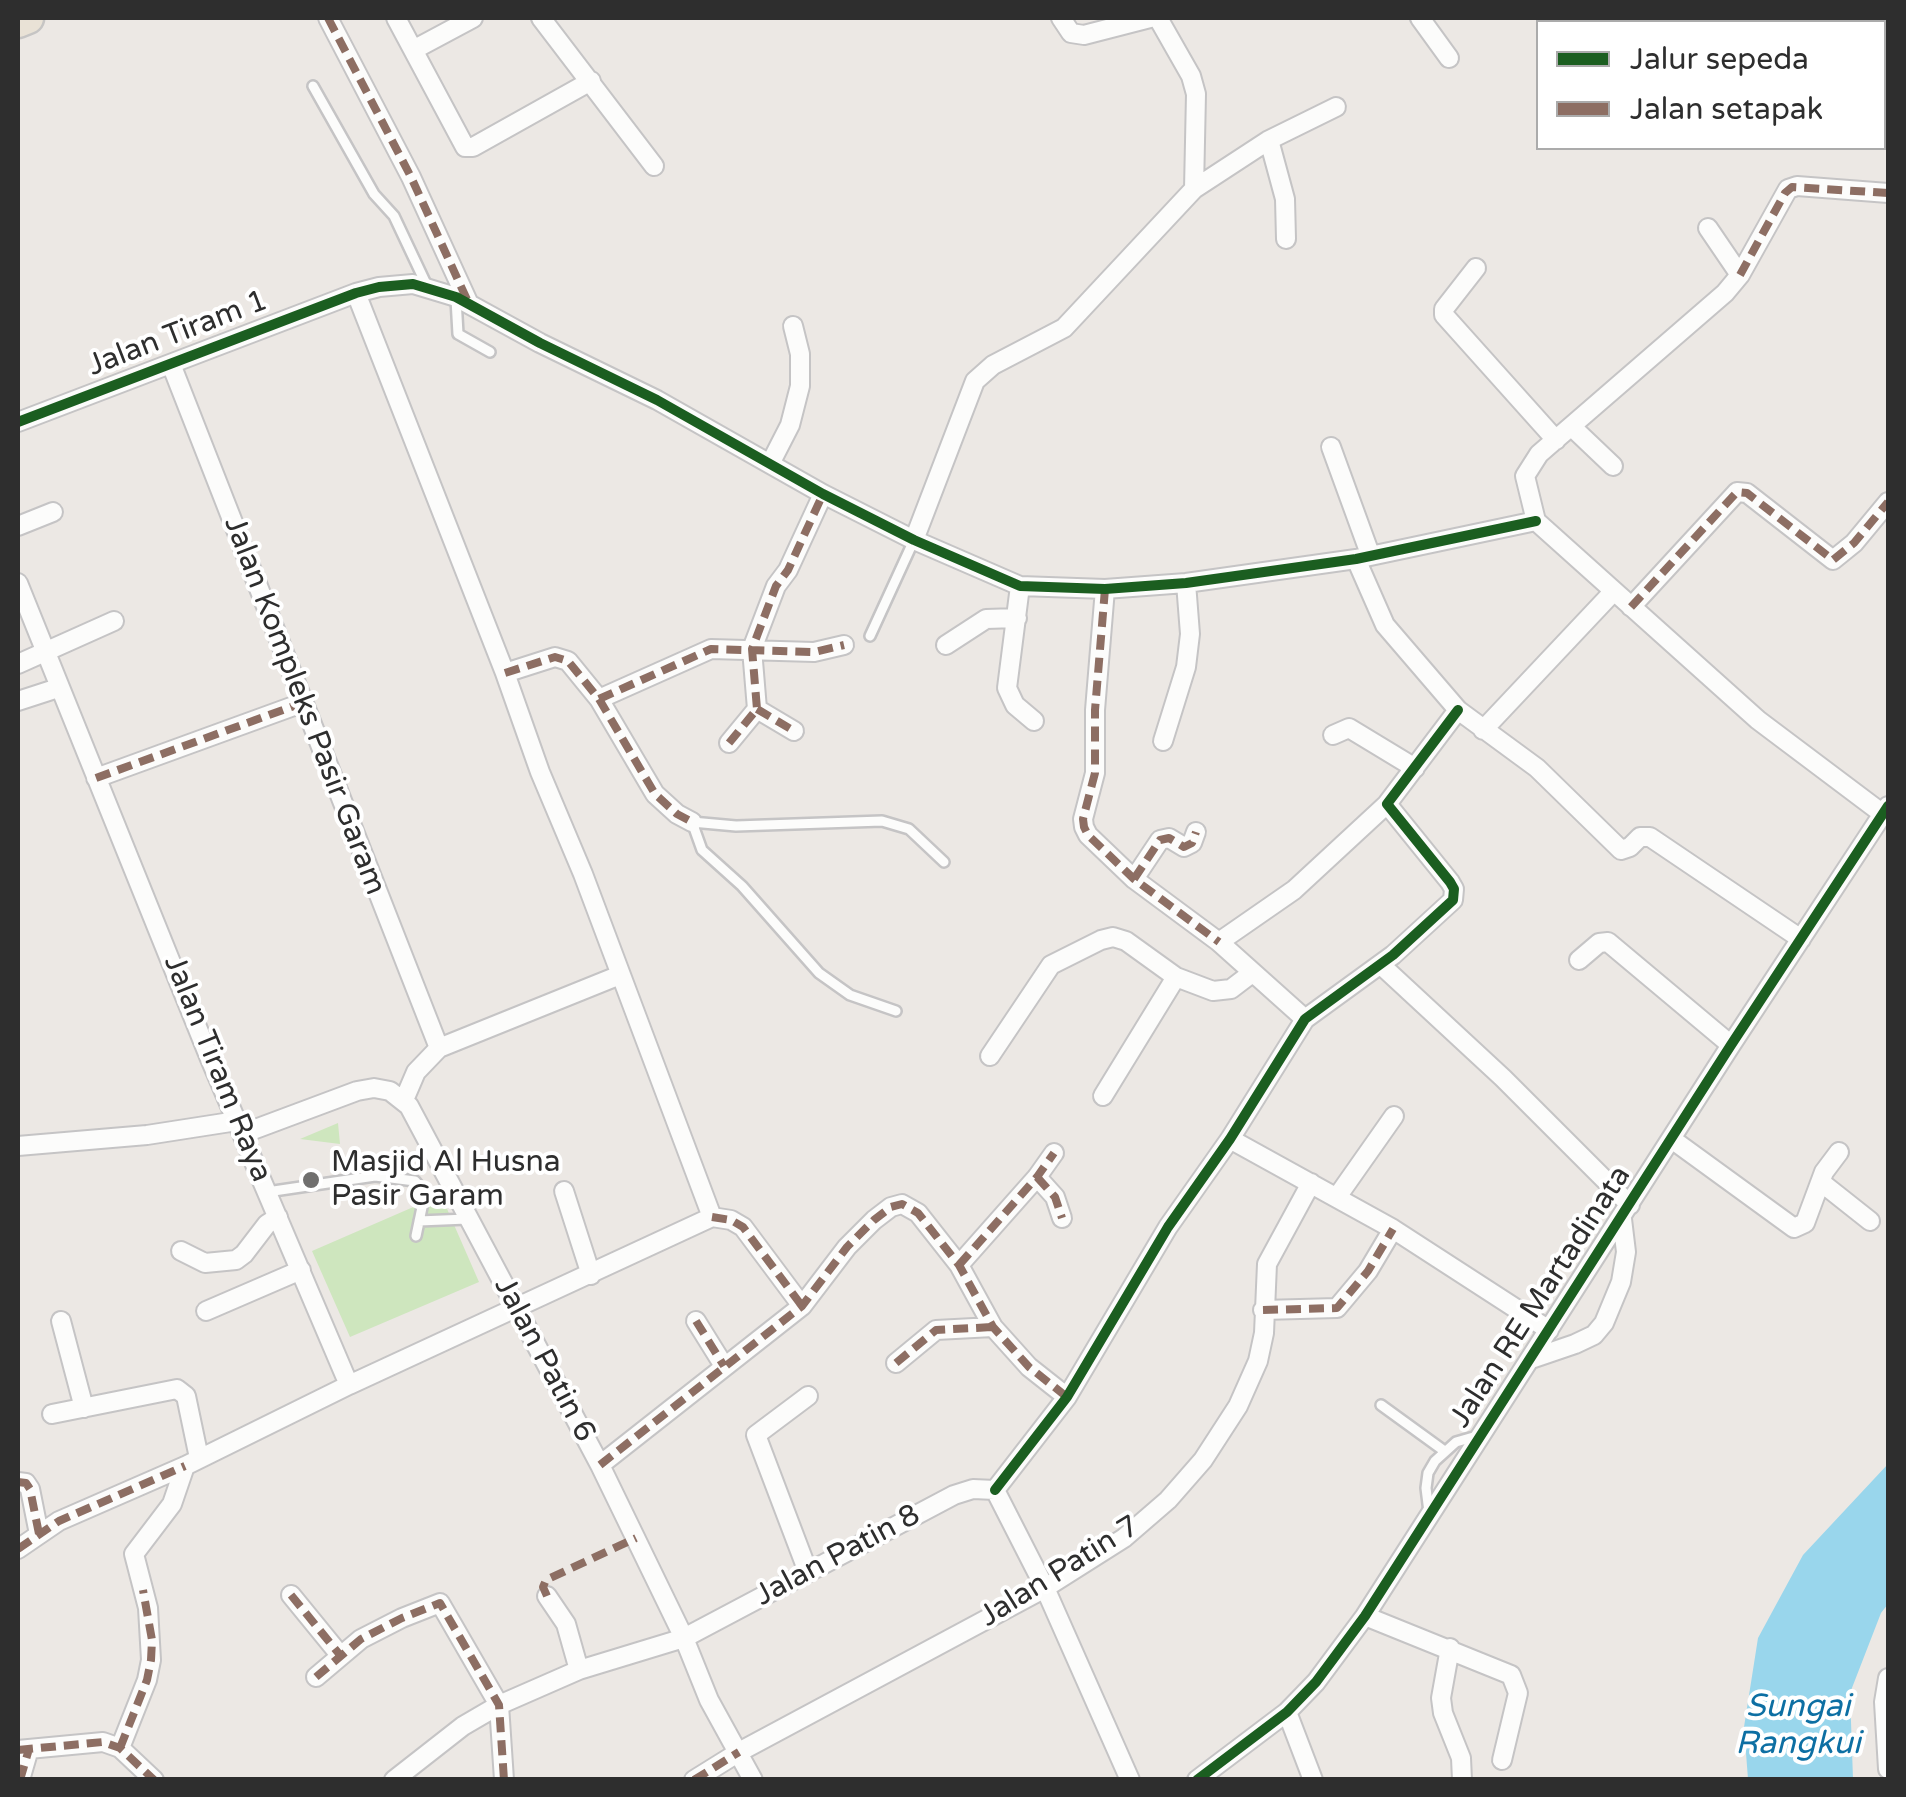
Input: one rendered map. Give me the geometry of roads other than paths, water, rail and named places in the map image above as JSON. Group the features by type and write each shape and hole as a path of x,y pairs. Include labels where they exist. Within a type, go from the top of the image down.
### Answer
{"highway":[{"path":"18,22 28,18"}],"street":[{"path":"328,18 411,177 462,300"},
{"path":"396,18 468,148 592,80"},
{"path":"414,49 473,18"},
{"path":"541,18 654,166"},
{"path":"1061,18 1071,32 1084,35 1150,18"},
{"path":"1158,18 1191,76 1196,94 1194,188"},
{"path":"1420,18 1449,58"},
{"path":"914,540 975,382 994,365 1064,328 1194,188 1270,140 1336,107"},
{"path":"1270,140 1285,200 1286,239"},
{"path":"1886,810 1758,720 1536,521 1525,476 1532,461 1702,315 1740,274 1785,192 1792,187 1888,193"},
{"path":"1708,228 1740,274"},
{"path":"1476,268 1444,308 1444,315 1556,440"},
{"name":"Jalan Tiram 1","path":"18,422 356,294 400,284 428,288 462,300 657,400 823,494 914,540 1020,586"},
{"path":"356,294 712,1217"},
{"path":"770,464 790,425 800,386 800,354 793,326"},
{"name":"Jalan Kompleks Pasir Garam","path":"171,364 439,1048"},
{"path":"1572,426 1613,466"},
{"path":"1331,447 1385,625 1458,710 1537,768 1621,850 1640,837 1650,837 1801,939"},
{"path":"1631,607 1737,492 1747,493 1834,560 1854,543 1888,502"},
{"path":"729,743 758,709 752,649 776,586 788,570 823,494"},
{"path":"18,526 52,512"},
{"path":"1034,721 1015,705 1008,688 1020,586 1106,589 1186,582 1363,557 1536,521"},
{"path":"1163,741 1186,667 1190,634 1186,582"},
{"path":"1106,589 1095,710 1095,773 1083,820 1088,835 1134,879 1219,942 1306,1019"},
{"path":"1482,730 1614,591"},
{"name":"Jalan Tiram Raya","path":"20,596 349,1385"},
{"path":"946,645 986,619 1016,618"},
{"path":"18,664 114,621"},
{"path":"599,699 711,648 814,652 844,645"},
{"path":"505,673 560,657 573,666 599,699 656,794 676,814 692,822"},
{"path":"18,700 58,688"},
{"path":"96,778 302,703"},
{"path":"758,709 794,730"},
{"path":"1219,942 1294,890 1387,804 1458,710"},
{"path":"1333,735 1348,728 1415,768"},
{"path":"1130,1780 1045,1588 995,1490 1068,1397 1168,1227 1230,1139 1306,1019 1381,964 1453,900 1450,882 1387,804"},
{"name":"Jalan RE Martadinata","path":"1197,1780 1286,1712 1316,1682 1365,1616 1731,1044 1886,810"},
{"path":"1134,879 1160,840 1169,838 1184,846 1192,842 1196,832"},
{"path":"990,1056 1051,966 1101,940 1113,937 1126,941 1176,977 1222,992 1252,973"},
{"path":"1578,960 1599,943 1608,942 1731,1044"},
{"path":"1381,964 1503,1078 1626,1212 1622,1282 1604,1323 1584,1339 1530,1359"},
{"path":"374,1088 390,1091 404,1100 416,1072 439,1048 620,975"},
{"path":"1103,1096 1176,977"},
{"path":"18,1146 240,1128 416,1072"},
{"name":"Jalan Patin 6","path":"404,1100 600,1464 684,1638 709,1700 753,1780"},
{"path":"1337,1198 1394,1116"},
{"path":"1230,1139 1394,1229 1549,1330"},
{"path":"1672,1140 1791,1227 1806,1223 1824,1172 1839,1152"},
{"path":"959,1266 1054,1152"},
{"path":"1037,1176 1055,1197 1062,1218"},
{"name":"Jalan Patin 7","path":"694,1780 1045,1588 1124,1538 1168,1500 1203,1460 1238,1406 1258,1361 1264,1333 1267,1264 1311,1183"},
{"path":"1822,1183 1870,1221"},
{"path":"564,1191 592,1274"},
{"path":"600,1464 802,1306 847,1247 882,1214 902,1204 918,1214 959,1266 993,1327 1029,1368 1068,1397"},
{"path":"181,1251 205,1263 236,1260 278,1217"},
{"path":"18,1549 58,1522 712,1217 732,1220 743,1228 802,1306"},
{"path":"1264,1310 1332,1310 1344,1304 1394,1229"},
{"path":"206,1311 301,1270"},
{"path":"61,1321 84,1408"},
{"path":"696,1321 724,1366"},
{"path":"896,1363 936,1330 993,1327"},
{"path":"52,1414 169,1390 182,1391 192,1462 172,1504 134,1554 148,1608 151,1660 120,1748"},
{"path":"808,1396 756,1434 808,1572"},
{"path":"18,1482 26,1483 30,1489 39,1534"},
{"name":"Jalan Patin 8","path":"394,1780 464,1726 499,1705 579,1670 684,1638 954,1495 973,1489 995,1490"},
{"path":"291,1594 340,1655"},
{"path":"548,1596 566,1624 579,1670"},
{"path":"316,1677 340,1655 402,1618 440,1603 499,1705 504,1780"},
{"path":"1365,1616 1511,1675 1518,1693 1502,1760"},
{"path":"1450,1648 1441,1698 1461,1758 1462,1780"},
{"path":"1888,1678 1884,1702 1888,1770"},
{"path":"1286,1712 1314,1780"},
{"path":"20,1780 23,1750 102,1742 120,1748 154,1780"}],"lane":[{"path":"313,86 374,194 394,216 428,288"},
{"path":"462,300 455,323 458,334 490,352"},
{"path":"870,636 914,540"},
{"path":"896,1012 850,995 819,973 742,886 702,850 692,822 736,826 882,821 908,829 944,862"},
{"path":"268,1192 375,1176 415,1181 425,1193 416,1236"},
{"path":"420,1220 469,1218"},
{"path":"1382,1405 1443,1450"},
{"path":"1430,1515 1428,1473 1443,1450 1483,1434"}],"water":[{"name":"Sungai Rangkui","path":"1888,1464 1888,1604 1850,1693 1853,1779 1748,1779 1744,1727 1758,1638 1803,1555"}],"place":[{"name":"Masjid Al Husna Pasir Garam","path":"311,1180"}]}
